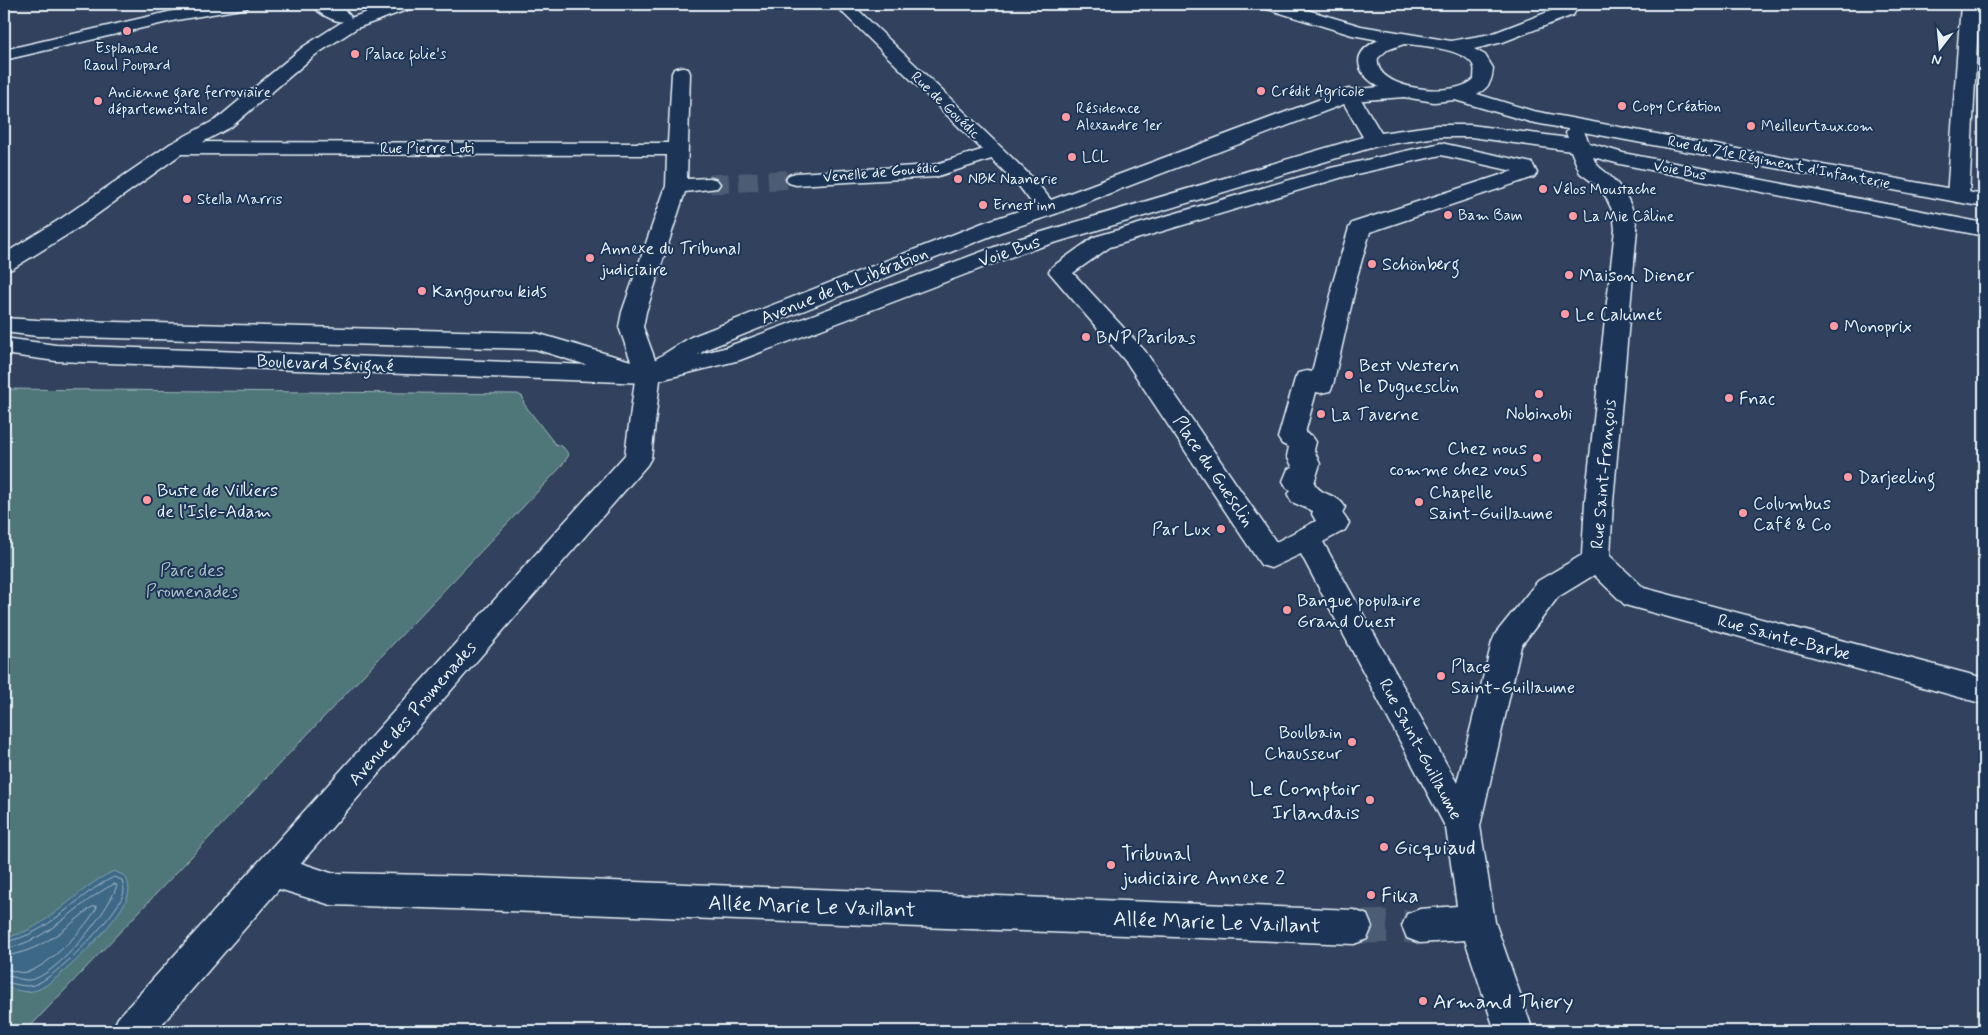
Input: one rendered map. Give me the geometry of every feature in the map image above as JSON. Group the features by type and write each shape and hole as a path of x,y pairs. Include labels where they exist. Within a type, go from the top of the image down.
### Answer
{"street":[{"path":"4,55 177,16 241,4"},
{"path":"320,4 342,17"},
{"path":"247,80 308,33 342,17 380,4"},
{"path":"4,264 70,223 177,148 224,123 309,50 351,24 406,4"},
{"name":"Rue de Gouédic","path":"842,4 1026,182 1082,256"},
{"path":"1270,4 1358,31 1404,40"},
{"path":"1406,91 1385,82 1371,70 1368,62 1369,55 1374,49 1387,43 1404,40 1428,40 1452,46 1477,49 1567,11 1572,4"},
{"path":"1958,196 1970,4"},
{"path":"1358,31 1374,49"},
{"path":"1047,209 1349,94 1406,91 1440,96 1456,94 1479,85 1483,78 1484,71 1477,49"},
{"path":"1349,94 1371,70"},
{"path":"648,375 631,327 676,186 681,73"},
{"path":"1483,78 1535,107 1576,135"},
{"path":"1349,94 1375,140"},
{"path":"1456,94 1530,116 1576,135"},
{"path":"177,148 194,122 201,116"},
{"name":"Voie Bus","path":"648,375 731,354 1016,247 1064,232 1375,140 1437,131 1576,135 1620,158 1984,229"},
{"name":"Rue du 71e Régiment d'Infanterie","path":"1576,135 1984,201"},
{"name":"Rue Saint-François","path":"1463,826 1507,642 1548,588 1596,560 1599,502 1626,229 1624,212 1616,195 1602,180 1587,169 1576,135"},
{"name":"Rue Pierre Loti","path":"177,148 678,149"},
{"name":"Place du Guesclin","path":"1441,149 1525,167 1527,173 1360,228 1342,289 1344,289 1321,385 1319,382 1307,379 1291,438 1303,442 1300,456 1305,457 1303,463 1306,464 1303,478 1297,476 1296,481 1300,482 1305,491 1302,495 1331,507 1327,509 1326,514 1335,523 1272,557 1136,357 1060,272 1082,256 1102,242 1338,172 1441,149"},
{"name":"Venelle de Gouédic","path":"796,179 935,171 994,152"},
{"path":"676,186 710,184"},
{"name":"Avenue de la Libération","path":"648,375 699,342 993,227 1047,209"},
{"path":"4,245 70,223"},
{"path":"4,325 37,328 536,341 648,375"},
{"name":"Boulevard Sévigné","path":"4,346 56,353 648,375"},
{"name":"Avenue des Promenades","path":"131,1031 638,458 648,375"},
{"name":"Rue Saint-Guillaume","path":"1307,538 1463,826 1477,922 1514,1031"},
{"name":"Rue Sainte-Barbe","path":"1596,560 1635,597 1984,691"},
{"name":"Allée Marie Le Vaillant","path":"274,871 331,889 1354,927"},
{"path":"1420,926 1477,922"}],"green space":[{"name":"Parc des Promenades","path":"4,389 518,394 523,397 524,404 555,444 563,447 569,455 560,468 26,1031 4,1031"}],"water":[{"path":"114,871 125,876 129,889 127,898 113,920 88,949 47,985 37,990 24,992 4,986 4,938 20,934 35,927 86,888"}],"tunnel":[{"path":"710,184 796,179"},
{"path":"1354,927 1420,926"}],"place":[{"name":"Esplanade Raoul Poupard","path":"127,31"},
{"name":"Palace folie's","path":"355,54"},
{"name":"Crédit Agricole","path":"1261,91"},
{"name":"Ancienne gare ferroviaire départementale","path":"98,101"},
{"name":"Copy Création","path":"1622,106"},
{"name":"Résidence Alexandre 1er","path":"1066,117"},
{"name":"Meilleurtaux.com","path":"1751,126"},
{"name":"LCL","path":"1072,157"},
{"name":"NBK Naanerie","path":"958,179"},
{"name":"Vélos Moustache","path":"1543,189"},
{"name":"Stella Marris","path":"187,199"},
{"name":"Ernest'inn","path":"983,205"},
{"name":"Bam Bam","path":"1448,215"},
{"name":"La Mie Câline","path":"1573,216"},
{"name":"Annexe du Tribunal judiciaire","path":"590,258"},
{"name":"Schönberg","path":"1372,264"},
{"name":"Maison Diener","path":"1569,275"},
{"name":"Kangourou kids","path":"422,291"},
{"name":"Le Calumet","path":"1565,314"},
{"name":"Monoprix","path":"1834,326"},
{"name":"BNP Paribas","path":"1086,337"},
{"name":"Best Western le Duguesclin","path":"1349,375"},
{"name":"Nobinobi","path":"1539,394"},
{"name":"Fnac","path":"1729,398"},
{"name":"La Taverne","path":"1321,414"},
{"name":"Chez nous comme chez vous","path":"1537,458"},
{"name":"Darjeeling","path":"1848,477"},
{"name":"Buste de Villiers de l'Isle-Adam","path":"147,500"},
{"name":"Chapelle Saint-Guillaume","path":"1419,502"},
{"name":"Columbus Café & Co","path":"1743,513"},
{"name":"Par Lux","path":"1221,529"},
{"name":"Banque populaire Grand Ouest","path":"1287,610"},
{"name":"Place Saint-Guillaume","path":"1441,676"},
{"name":"Boulbain Chausseur","path":"1352,742"},
{"name":"Le Comptoir Irlandais","path":"1370,800"},
{"name":"Gicquiaud","path":"1384,847"},
{"name":"Tribunal judiciaire Annexe 2","path":"1111,865"},
{"name":"Fika","path":"1371,895"},
{"name":"Armand Thiery","path":"1423,1001"}]}
